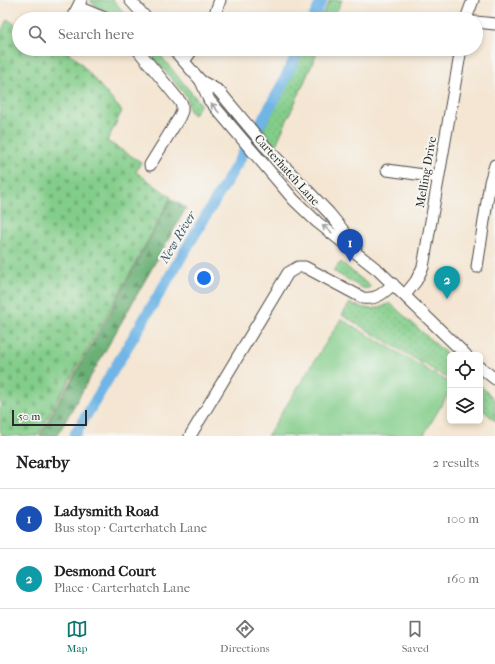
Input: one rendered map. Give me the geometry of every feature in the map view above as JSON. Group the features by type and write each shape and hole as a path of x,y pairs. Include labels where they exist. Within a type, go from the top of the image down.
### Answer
{"street":[{"path":"130,0 141,12"},
{"path":"216,12 220,0"},
{"path":"469,12 473,0"},
{"path":"74,12 79,3 95,12"},
{"path":"483,23 495,24"},
{"path":"143,56 182,104 182,111 179,118 150,165"},
{"name":"Carterhatch Lane","path":"179,56 202,81 219,91 245,123 329,213 369,262"},
{"path":"184,61 188,56"},
{"name":"Melling Drive","path":"405,295 416,281 423,267 460,56"},
{"name":"Carterhatch Lane","path":"202,81 209,100 294,200 317,222 369,262 463,352"},
{"path":"477,267 490,182 495,165"},
{"path":"387,170 438,177"},
{"path":"190,436 288,273 298,267 305,267 363,298 371,299 384,292 393,284"},
{"path":"483,369 495,379"}],"green space":[{"path":"90,0 113,0 124,12 107,12 94,5"},
{"path":"330,0 342,0 336,12 324,12"},
{"path":"7,19 12,22 12,56 73,56 76,58 122,111 107,141 141,162 136,172 171,197 115,301 37,436 2,436 0,429 0,34"},
{"path":"152,56 161,56 201,104 194,115 189,111 187,97"},
{"path":"301,56 316,56 275,147 263,130"},
{"path":"171,199 186,208 57,436 39,436 110,313"},
{"path":"341,262 370,286 369,289 362,288 333,271"},
{"path":"350,303 370,309 390,303 447,354 447,378 342,315"},
{"path":"341,319 447,381 447,396 423,436 267,436"},
{"path":"483,388 495,400 495,421 483,410"}],"waterway":[{"name":"New River","path":"316,12 322,0"},
{"name":"New River","path":"74,436 240,159 280,89 296,56"}],"place":[{"name":"Ladysmith Road","path":"350,262"},
{"name":"Desmond Court","path":"447,299"}]}
